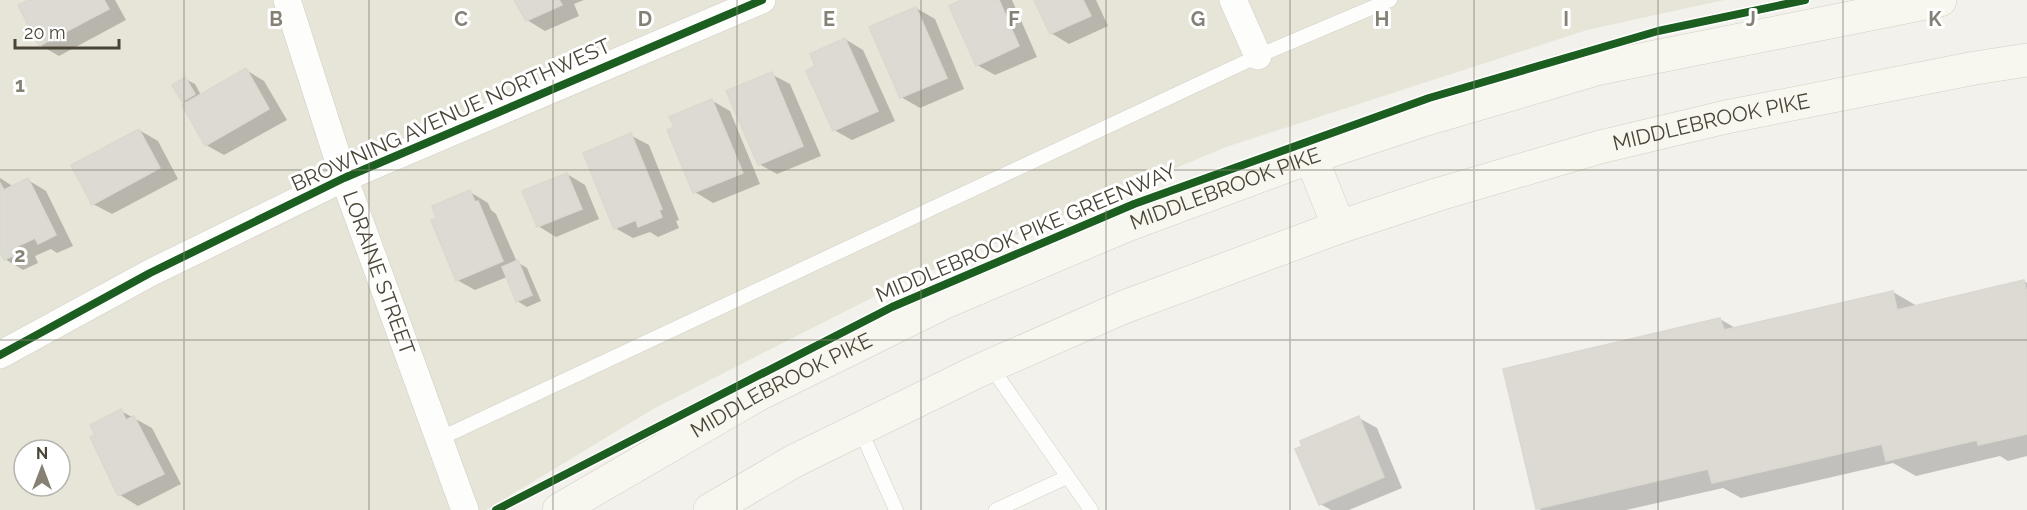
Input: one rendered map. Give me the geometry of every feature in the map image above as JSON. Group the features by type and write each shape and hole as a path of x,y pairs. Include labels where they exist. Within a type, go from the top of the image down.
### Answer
{"main road":[{"name":"MIDDLEBROOK PIKE","path":"559,510 757,395 945,302 1127,225 1311,157 1420,121 1600,68 1940,0"},
{"name":"MIDDLEBROOK PIKE","path":"710,510 794,461 990,366 1124,307 1339,226 1600,147 1726,117 1963,70 2027,60"},
{"path":"1311,157 1339,226"}],"street":[{"name":"LORAINE STREET","path":"287,0 344,178 465,510"},
{"name":"BROWNING AVENUE NORTHWEST","path":"0,355 150,273 344,178 762,0"},
{"path":"1233,0 1258,56"}],"lane":[{"path":"439,439 1258,56 1390,0"},
{"path":"990,366 1091,510"},
{"path":"860,429 896,510"},
{"path":"996,510 1067,477"}],"shaded area":[{"path":"0,0 1724,0 1587,30 1226,147 899,284 655,408 486,510 0,510"}],"building":[{"path":"29,0 104,0 109,9 39,46 18,5"},
{"path":"514,0 559,0 562,5 526,21"},
{"path":"961,0 999,0 1019,46 976,66 949,6"},
{"path":"1034,0 1083,0 1091,16 1050,34"},
{"path":"916,7 947,78 900,98 869,27"},
{"path":"845,38 878,111 833,131 806,71 815,66 810,54"},
{"path":"246,68 269,109 205,146 182,105"},
{"path":"772,72 803,146 758,165 726,91"},
{"path":"185,77 195,94 182,102 172,85"},
{"path":"712,99 743,173 693,193 667,130 674,127 669,117"},
{"path":"139,129 160,168 92,205 71,165"},
{"path":"631,133 662,209 659,210 662,217 638,227 636,220 614,229 583,153"},
{"path":"567,173 582,209 537,227 522,191"},
{"path":"28,178 56,235 38,244 35,238 18,246 21,252 4,260 0,252 0,183 4,190"},
{"path":"470,190 475,202 478,201 503,261 456,281 431,220 436,219 432,206"},
{"path":"518,260 532,295 516,302 502,267"},
{"path":"2024,280 2027,293 2027,434 1978,445 1977,440 1886,461 1882,444 1712,483 1708,469 1536,509 1503,369 1720,318 1724,330 1893,291 1897,310"},
{"path":"121,409 126,420 134,416 164,474 118,496 90,437 95,435 90,425"},
{"path":"1359,416 1384,477 1319,505 1295,449 1302,446 1300,441"}],"cycle path":[{"path":"0,355 150,273 344,178 762,0"},
{"name":"MIDDLEBROOK PIKE GREENWAY","path":"496,510 892,307 1134,204 1429,98 1658,31 1805,0"}]}
